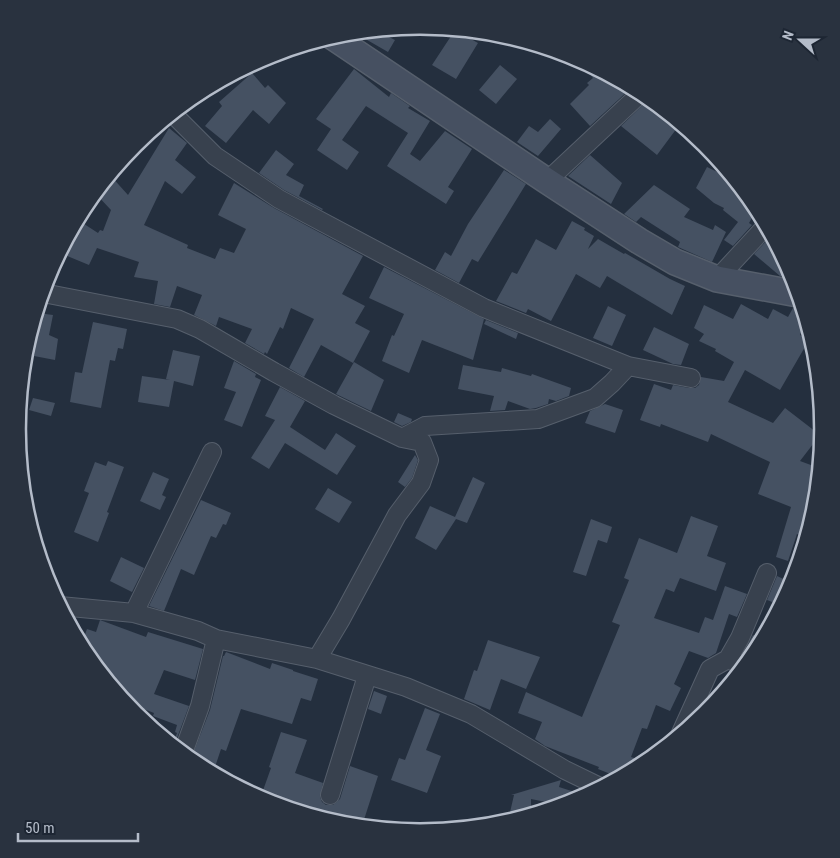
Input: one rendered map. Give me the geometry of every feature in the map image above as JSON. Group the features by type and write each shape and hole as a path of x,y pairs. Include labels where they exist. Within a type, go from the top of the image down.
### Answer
{"main road":[{"path":"342,43 547,181 639,241 675,262 717,279 789,292"}],"street":[{"path":"547,181 634,99"},
{"path":"178,119 215,156 279,199 484,308 628,366 691,378"},
{"path":"717,279 761,232"},
{"path":"50,294 177,319 200,329 334,405 402,438 422,442 429,460 421,483 397,515 318,659"},
{"path":"402,438 424,426 538,420 595,398 628,366"},
{"path":"134,613 212,452"},
{"path":"688,717 710,669 736,663 740,638 767,573"},
{"path":"69,607 134,613 198,631 216,639 318,659 406,687 470,714 565,770 592,783"},
{"path":"186,745 200,706 216,639"},
{"path":"330,795 367,676"}],"building":[{"path":"388,37 395,40 388,52 366,39"},
{"path":"451,37 471,39 478,43 456,79 432,65"},
{"path":"500,65 517,79 496,104 479,90"},
{"path":"354,69 389,97 391,93 410,106 408,108 430,121 410,154 420,161 445,131 472,149 448,187 454,191 446,204 387,166 408,133 366,106 342,140 359,152 347,170 317,150 331,129 316,119"},
{"path":"252,73 265,88 268,85 286,103 269,124 253,110 226,143 205,126 222,106 219,102"},
{"path":"590,74 625,93 590,126 570,104 589,85 587,83 593,78"},
{"path":"643,105 676,130 657,155 621,126"},
{"path":"550,119 561,129 538,156 517,142 529,126 538,132"},
{"path":"169,128 187,143 175,160 196,177 182,194 165,181 144,225 188,245 187,248 215,259 220,248 234,253 246,229 218,215 234,183 274,208 363,256 342,294 365,306 355,323 370,331 353,363 321,345 304,377 289,368 314,319 291,308 283,329 280,327 267,354 265,352 264,354 245,343 252,329 219,317 216,326 194,315 202,295 177,286 170,307 154,304 158,281 134,277 139,262 97,248 89,265 67,256 84,224 98,233 100,230 103,231 111,210 101,199 115,180 128,195"},
{"path":"276,150 294,164 286,175 304,185 299,196 322,210 284,190 259,173"},
{"path":"590,155 622,183 611,204 568,176"},
{"path":"707,167 719,173 747,210 752,218 749,223 752,225 733,246 724,240 738,222 723,210 724,208 714,203 696,188"},
{"path":"504,170 526,184 478,262 472,259 459,283 435,270 445,252 451,256 468,224"},
{"path":"654,185 690,209 684,217 713,230 715,225 726,232 712,262 678,247 680,242 641,217 636,222 624,214"},
{"path":"572,221 585,228 584,230 594,236 588,249 598,239 685,286 672,315 607,276 600,288 576,274 551,321 528,309 526,313 496,301 512,272 517,274 536,239 556,250"},
{"path":"766,241 783,277 780,276 754,254"},
{"path":"384,267 484,319 473,360 422,340 409,373 382,361 392,335 394,336 404,314 369,298"},
{"path":"741,304 768,319 773,309 788,317 795,308 801,332 800,335 802,336 805,347 780,390 745,370 728,402 773,423 785,408 814,430 813,444 800,461 812,465 800,531 799,535 797,534 788,561 776,557 791,507 758,494 770,462 711,434 708,442 661,424 660,427 640,420 654,384 671,390 673,385 695,388 699,385 701,377 724,381 734,362 715,351 716,349 699,341 704,334 694,328 704,305 733,319"},
{"path":"608,306 626,315 612,346 593,338"},
{"path":"44,314 53,315 49,335 58,339 55,360 34,356"},
{"path":"486,320 518,333 516,339 484,324"},
{"path":"93,322 127,329 123,349 118,348 115,361 110,360 101,408 70,402 75,372 82,373"},
{"path":"654,327 689,344 681,365 673,364 643,350"},
{"path":"173,350 200,356 193,386 174,381 169,407 138,402 142,376 170,380 166,379"},
{"path":"234,361 256,374 255,377 261,380 242,427 224,420 236,392 224,388"},
{"path":"354,362 384,380 371,411 336,394"},
{"path":"463,365 501,372 502,368 531,376 532,374 571,388 569,396 556,401 549,399 548,404 530,409 508,401 505,410 490,411 494,396 458,389"},
{"path":"280,387 305,401 290,427 325,450 336,433 356,446 337,475 285,443 269,469 251,458 275,420 265,416"},
{"path":"33,398 55,403 51,416 29,410"},
{"path":"605,404 623,410 615,433 585,423 590,411"},
{"path":"398,413 412,419 411,422 402,426 394,422"},
{"path":"415,455 418,460 412,478 405,487 398,482"},
{"path":"108,461 124,467 98,542 74,532 89,493 84,491 95,462 106,466"},
{"path":"153,472 169,479 162,495 166,497 160,510 140,501"},
{"path":"473,477 485,483 467,523 456,519 436,550 415,538 430,506 455,517"},
{"path":"328,488 352,502 339,523 315,509"},
{"path":"201,500 231,513 226,525 223,524 216,538 211,536 194,575 181,569 164,611 149,606"},
{"path":"691,516 718,526 707,556 726,563 716,591 680,578 674,592 666,589 654,618 699,633 705,617 713,620 725,586 747,594 737,617 729,614 716,653 708,658 689,651 674,684 681,688 670,711 656,705 647,729 642,728 631,757 635,758 610,774 598,769 599,767 545,746 535,739 542,722 518,713 526,692 582,717 620,625 612,622 629,580 624,578 639,538 677,553"},
{"path":"591,519 612,527 607,543 598,540 586,576 573,572"},
{"path":"121,557 144,568 132,592 110,581"},
{"path":"777,576 784,579 773,602 767,600"},
{"path":"100,620 146,637 148,632 203,649 195,680 164,670 154,694 189,706 177,738 177,733 175,732 177,725 153,716 154,713 144,709 108,669 85,635 87,629 96,632"},
{"path":"753,635 755,636 747,648 744,652"},
{"path":"488,640 540,657 526,689 501,679 490,710 464,699 474,670 477,671"},
{"path":"226,652 270,669 272,663 318,679 311,701 301,698 292,724 241,709 226,751 221,749 216,765 194,751 210,710"},
{"path":"374,691 387,696 381,714 368,709"},
{"path":"425,708 440,714 426,750 441,756 427,793 391,780 399,758 405,760"},
{"path":"281,732 307,740 295,773 323,783 320,797 326,805 333,805 340,799 350,766 378,776 364,818 318,809 263,790 271,768 269,767"},
{"path":"561,780 559,787 574,792 547,802 531,799 531,806 510,812 514,795 511,795"}]}
